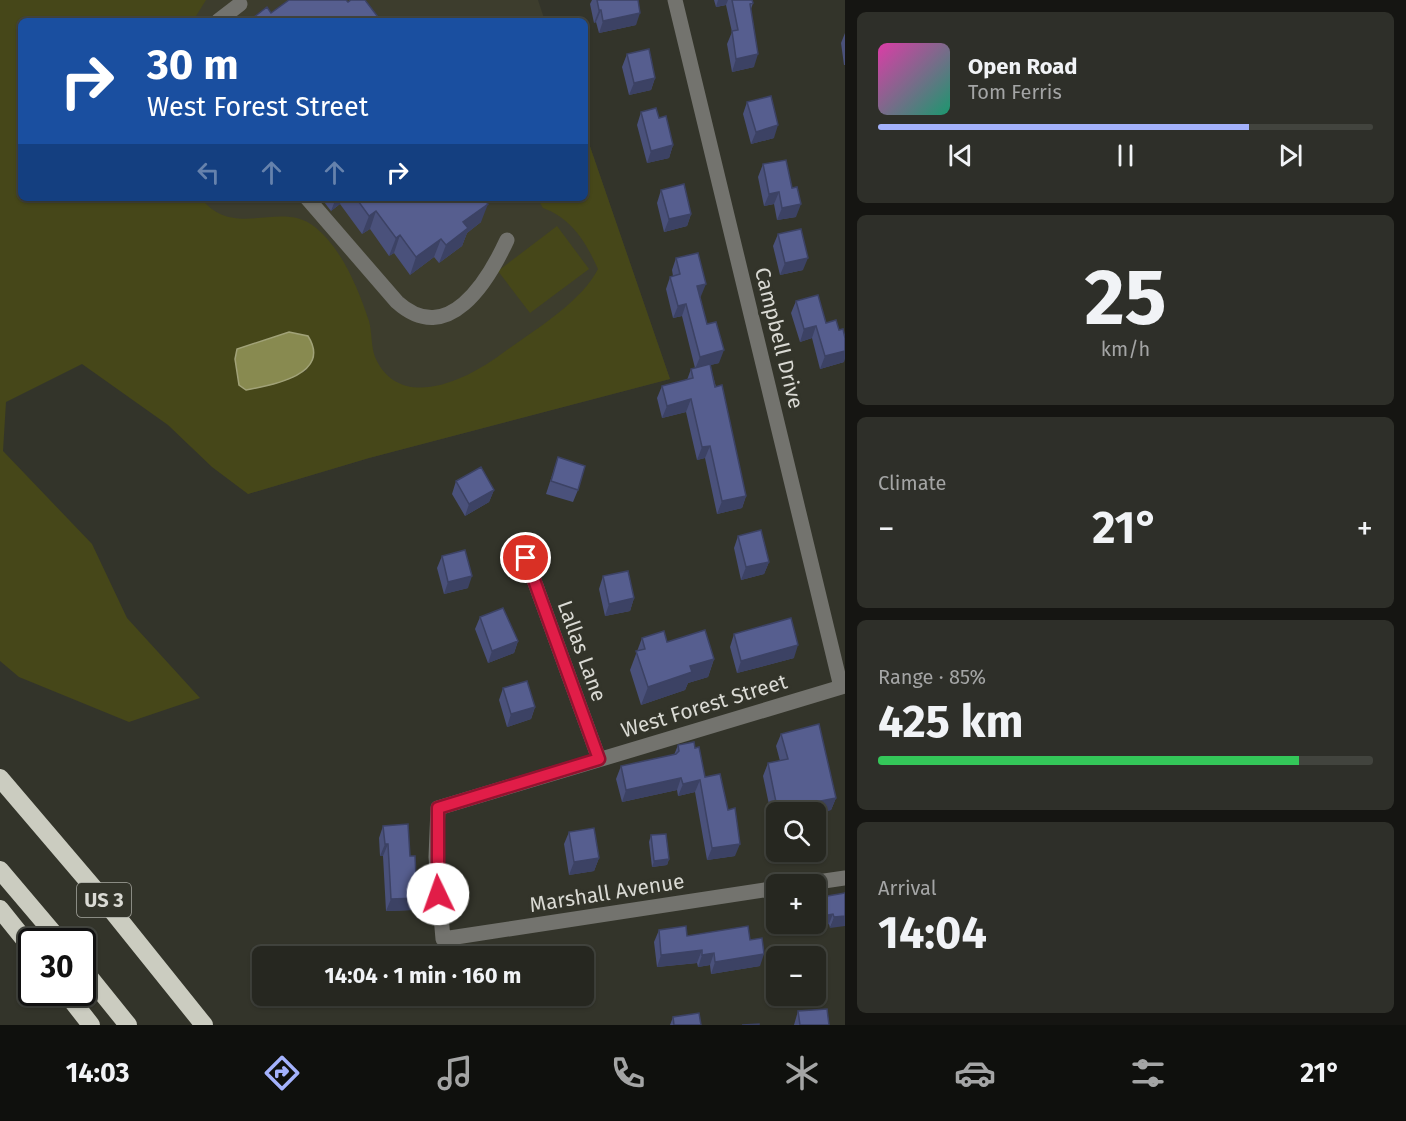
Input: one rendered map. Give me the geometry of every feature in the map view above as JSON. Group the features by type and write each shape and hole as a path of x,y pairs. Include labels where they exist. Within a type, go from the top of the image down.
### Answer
{"highway":[{"name":"US 3","path":"0,778 99,893 204,1025"},
{"name":"US 3","path":"0,870 49,928"},
{"path":"0,909 18,932"},
{"path":"96,985 128,1025"},
{"path":"76,1006 91,1025"}],"street":[{"name":"Campbell Drive","path":"675,0 843,686"},
{"path":"222,18 240,4"},
{"path":"310,201 397,302 415,314 438,316 458,310 493,269 507,240"},
{"name":"Lallas Lane","path":"526,558 599,759"},
{"name":"West Forest Street","path":"443,939 436,857 438,808 843,686"},
{"path":"826,881 845,878"},
{"name":"Marshall Avenue","path":"443,939 766,890"}],"shaded area":[{"path":"0,0 206,0 195,18 18,18 18,201 204,201 214,210 228,217 301,219 325,236 341,258 360,295 369,321 375,357 386,374 400,384 416,387 433,386 451,382 486,365 554,316 580,294 590,282 598,269 583,240 570,225 553,212 543,208 539,201 588,201 588,141 670,379 369,458 248,494 212,467 168,425 82,364 6,402 3,451 92,544 127,618 200,698 129,722 19,677 0,661","holes":["289,332 306,371 260,388 239,385 235,359 237,349"]},
{"path":"155,0 538,0 544,18 106,18"},
{"path":"588,141 670,379 369,458 248,494 135,201 588,201"},
{"path":"557,226 589,269 530,313 498,271"},
{"path":"289,332 308,336 313,349 312,360 306,368 284,381 271,385 246,390 239,385 235,359 237,349"}],"building":[{"path":"289,0 346,0 348,2 365,0 379,18 253,18 267,7 271,13"},
{"path":"597,0 638,0 640,13 603,21"},
{"path":"732,0 752,0 753,3 750,4 758,54 736,59 732,31 738,30"},
{"path":"649,49 655,78 634,83 627,54"},
{"path":"771,96 778,125 756,132 747,102"},
{"path":"656,108 659,118 666,116 673,145 651,151 641,112"},
{"path":"786,160 792,188 797,187 801,204 782,208 779,192 769,194 763,164"},
{"path":"684,184 691,214 669,219 661,190"},
{"path":"358,201 486,201 488,204 463,222 468,228 446,245 441,239 416,257 400,235 396,238 376,211 369,216"},
{"path":"801,229 808,258 785,263 778,234"},
{"path":"698,253 706,284 697,286 707,324 716,322 724,350 700,357 686,304 678,306 670,277 680,274 676,258"},
{"path":"818,295 826,323 836,320 839,330 843,329 845,351 825,356 816,326 804,329 796,301"},
{"path":"710,364 715,387 722,385 746,496 722,501 710,446 702,447 691,399 667,406 662,386 693,378 691,369"},
{"path":"558,457 585,466 578,490 551,481"},
{"path":"481,467 494,490 469,504 456,481"},
{"path":"761,530 769,562 746,567 738,536"},
{"path":"465,550 472,576 448,582 442,556"},
{"path":"628,571 634,598 609,604 603,576"},
{"path":"503,608 518,641 492,651 480,617"},
{"path":"791,618 798,645 741,661 734,634"},
{"path":"705,630 714,659 690,666 692,672 648,687 636,651 645,649 642,638 664,631 667,642"},
{"path":"527,681 535,707 511,714 503,688"},
{"path":"819,724 836,798 815,802 776,802 768,763 788,759 781,734"},
{"path":"694,742 695,748 699,747 705,777 720,774 728,810 735,808 740,844 712,848 700,780 683,784 681,778 626,790 621,766 676,754 679,751 678,745"},
{"path":"408,824 410,856 415,856 417,898 391,899 388,844 385,844 383,826"},
{"path":"594,828 599,858 574,862 569,832"},
{"path":"666,834 669,859 654,861 651,835"},
{"path":"845,893 845,916 826,915 826,896"},
{"path":"686,926 687,936 748,926 750,940 762,938 764,954 715,962 714,953 702,955 702,950 661,955 659,930"},
{"path":"827,1009 829,1025 800,1025 798,1011"},
{"path":"699,1013 701,1025 674,1025 673,1017"}],"route":[{"path":"438,894 436,857 438,808 599,759 526,558"}]}
